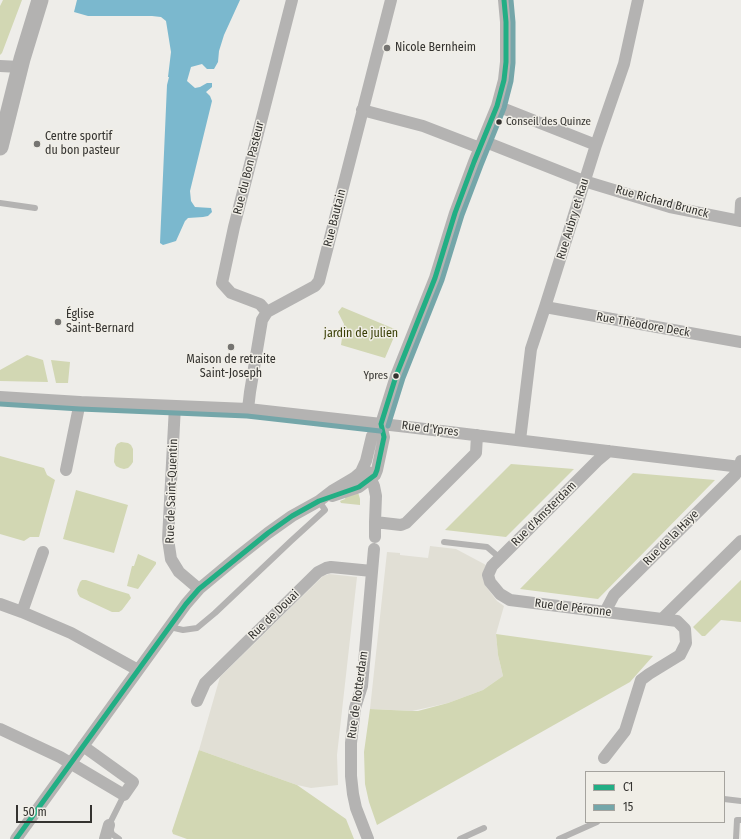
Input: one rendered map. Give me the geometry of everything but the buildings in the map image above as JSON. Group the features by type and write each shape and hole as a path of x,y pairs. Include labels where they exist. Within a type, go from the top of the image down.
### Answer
{"street":[{"path":"0,147 20,66 40,0"},
{"name":"Rue du Bon Pasteur","path":"267,312 260,304 230,293 222,283 234,228 292,0"},
{"name":"Rue Bautain","path":"267,312 315,286 319,281 391,0"},
{"path":"16,839 186,604 199,589 234,559 268,533 292,516 319,501 361,472 366,461 372,436 381,424 396,376 435,278 455,213 497,106 504,80 506,62 506,22 504,0"},
{"name":"Rue Aubry et Rau","path":"520,440 531,349 584,181 624,64 638,0"},
{"path":"0,66 20,66"},
{"path":"497,106 596,145"},
{"name":"Rue Richard Brunck","path":"362,110 481,144 584,181 670,207 741,221"},
{"path":"741,203 741,221"},
{"name":"Rue Théodore Deck","path":"545,307 741,342"},
{"path":"248,409 262,320 267,312"},
{"name":"Rue d'Ypres","path":"0,397 248,409 741,465"},
{"path":"66,470 80,402"},
{"name":"Rue de Saint-Quentin","path":"175,406 168,539 171,559 179,572 199,589"},
{"path":"319,501 359,487 375,475 384,437 381,424"},
{"path":"375,522 401,525 406,523 476,453 477,435"},
{"name":"Rue d'Amsterdam","path":"490,582 488,575 492,566 597,461 609,451"},
{"path":"366,461 367,471 374,486 376,496 375,537"},
{"name":"Rue de la Haye","path":"605,612 614,595 735,475 741,465"},
{"path":"662,619 741,541"},
{"name":"Rue de Rotterdam","path":"368,839 356,808 350,776 351,743 355,708 362,686 374,549"},
{"path":"22,612 43,552"},
{"name":"Rue de Douai","path":"197,701 205,682 322,570 331,567 372,571"},
{"name":"Rue de Péronne","path":"490,582 500,594 510,600 677,621 685,629 686,643 680,655 641,680 625,731 604,758"},
{"path":"0,604 71,633 138,670"},
{"path":"0,729 60,757 124,795 133,782 83,746"},
{"path":"105,839 109,825"}],"lane":[{"path":"0,203 35,208"},
{"path":"170,626 183,630 197,628 215,613 325,510 319,501"},
{"path":"444,542 487,547 500,558"},
{"path":"118,839 112,834 109,825 124,795"},
{"path":"725,799 741,801"},
{"path":"736,839 737,820 741,820"},
{"path":"559,839 595,823"},
{"path":"460,839 484,828"}],"shaded area":[{"path":"430,546 456,549 486,565 482,576 485,585 497,601 504,606 496,634 498,655 503,676 483,690 448,703 412,711 370,709 387,552 428,558"},
{"path":"329,574 357,577 337,755 338,785 311,788 297,785 199,750 220,677 323,576"}],"green space":[{"path":"3,0 22,0 0,55 0,6"},
{"name":"jardin de julien","path":"342,307 397,330 385,358 341,345 344,324 338,312"},
{"path":"27,355 43,360 48,382 0,381 0,370"},
{"path":"51,360 70,362 68,383 56,383"},
{"path":"121,442 128,443 133,449 133,462 128,468 124,469 116,466 114,462 115,448 117,444"},
{"path":"0,456 44,468 47,475 55,480 39,537 30,537 24,541 0,534"},
{"path":"511,464 574,469 506,537 445,530"},
{"path":"633,473 715,480 598,599 520,589"},
{"path":"76,490 128,505 114,553 63,539"},
{"path":"358,492 360,505 341,503 340,501 345,499 346,495"},
{"path":"138,554 156,562 156,564 138,589 127,586 132,566 134,566"},
{"path":"82,580 129,594 131,598 122,610 119,612 112,612 80,597 77,590"},
{"path":"741,580 741,622 721,620 705,636 702,636 693,627"},
{"path":"496,634 653,656 630,682 377,825 369,802 365,784 364,752 370,709 418,711 448,703 483,690 503,676 498,655"},
{"path":"199,750 297,785 346,819 354,839 187,839 173,834 172,831"}],"water":[{"path":"77,0 240,0 224,35 219,51 218,62 214,69 207,69 202,64 191,67 187,81 195,88 207,83 212,83 212,87 206,92 212,101 190,191 191,201 195,207 211,208 212,212 208,216 188,218 185,221 176,241 163,245 160,243 167,85 171,52 166,21 161,17 152,16 88,16 74,12"}],"transit line":[{"name":"C1","path":"16,839 186,604 199,589 268,533 292,516 319,501 359,487 375,475 384,437 381,424 396,376 435,278 455,213 497,106 504,80 506,62 506,22 504,0"},
{"name":"15","path":"388,426 403,378 442,280 462,215 504,108 511,81 513,63 513,22 511,0"},
{"name":"15","path":"0,404 247,416 380,431"}],"place":[{"name":"Nicole Bernheim","path":"387,48"},
{"name":"Conseil des Quinze","path":"499,122"},
{"name":"Centre sportif du bon pasteur","path":"37,144"},
{"name":"Église Saint-Bernard","path":"58,322"},
{"name":"Maison de retraite Saint-Joseph","path":"231,347"},
{"name":"Ypres","path":"396,376"}]}
